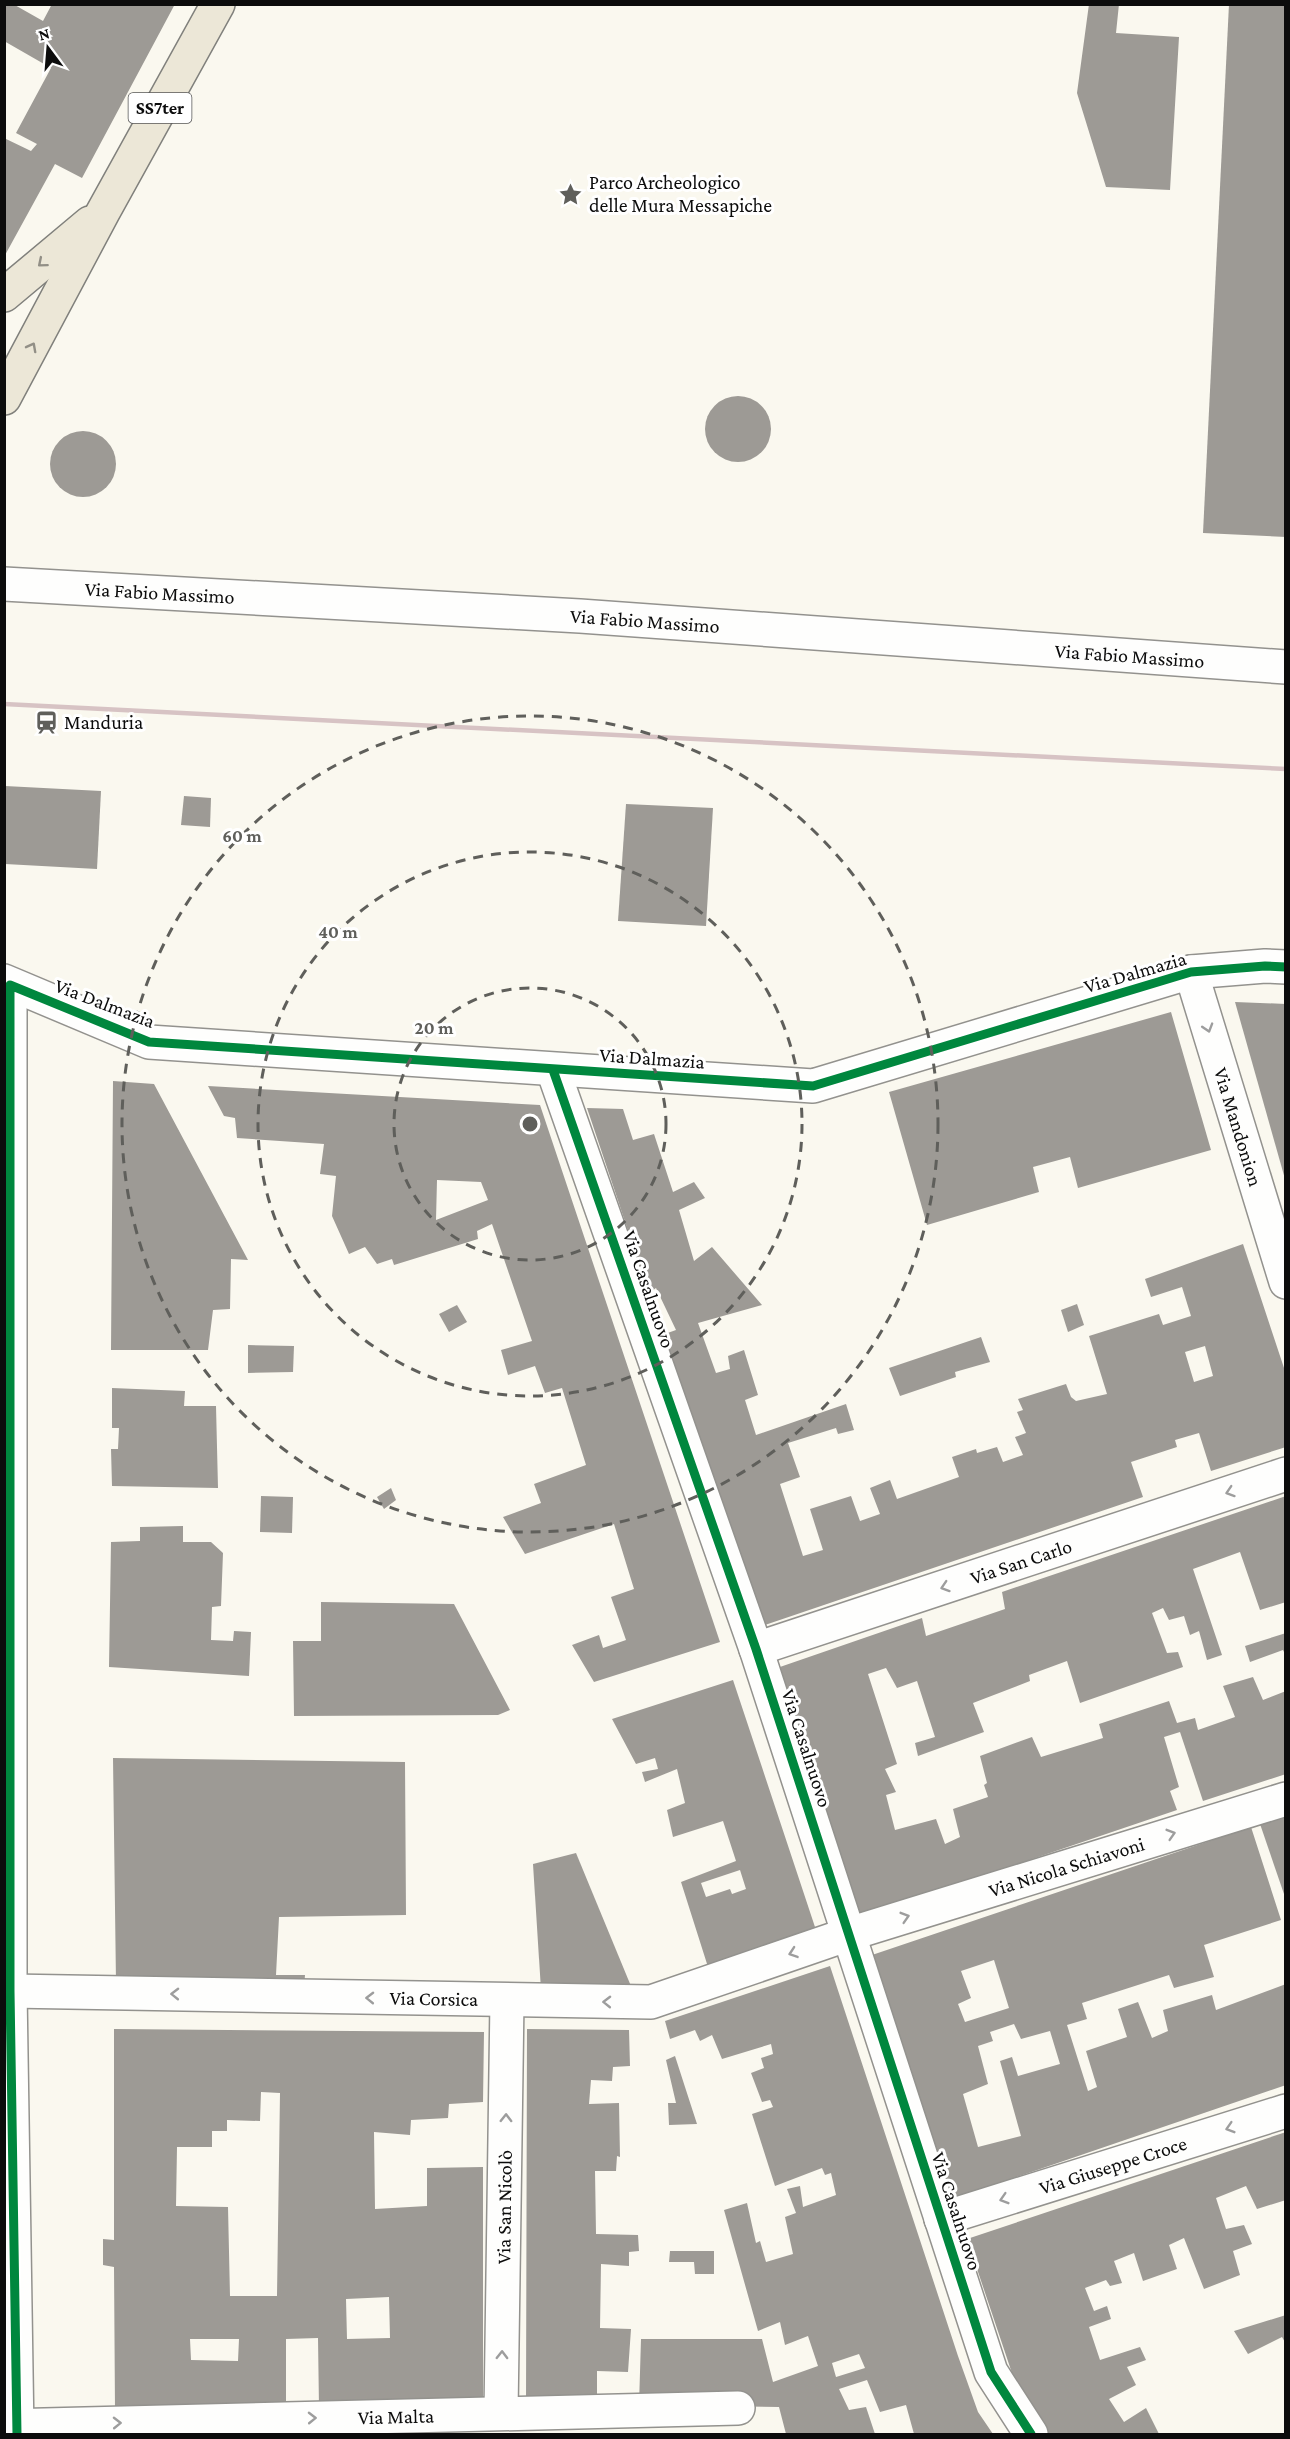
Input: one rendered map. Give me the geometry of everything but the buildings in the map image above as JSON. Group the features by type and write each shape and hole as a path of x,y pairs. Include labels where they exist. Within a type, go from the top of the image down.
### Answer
{"main road":[{"name":"SS7ter","path":"4,398 218,4"},
{"name":"SS7ter","path":"4,295 103,212"}],"street":[{"name":"Via Fabio Massimo","path":"4,585 580,616 1286,667"},
{"name":"Via Dalmazia","path":"8,983 149,1042 813,1086 1191,972 1265,966 1286,968"},
{"name":"Via Mandonion","path":"1191,972 1279,1238 1286,1282"},
{"path":"8,983 13,2429"},
{"name":"Via Casalnuovo","path":"553,1070 756,1649 991,2372 1031,2434"},
{"name":"Via San Carlo","path":"756,1649 1286,1474"},
{"name":"Via Nicola Schiavoni","path":"849,1934 1286,1799"},
{"name":"Via Corsica","path":"10,1991 651,2002 849,1934"},
{"name":"Via San Nicolò","path":"501,2414 507,2000"},
{"name":"Via Giuseppe Croce","path":"941,2219 1286,2110"},
{"name":"Via Malta","path":"13,2429 738,2408"}],"railway":[{"path":"4,704 1286,769"}],"cycle path":[{"path":"17,2434 10,1991 10,985 149,1042 813,1086 1191,972 1265,966 1286,967"},
{"path":"553,1070 756,1649 991,2372 1031,2434"}],"place":[{"name":"Parco Archeologico delle Mura Messapiche","path":"571,194"},
{"name":"Manduria","path":"46,722"}]}
